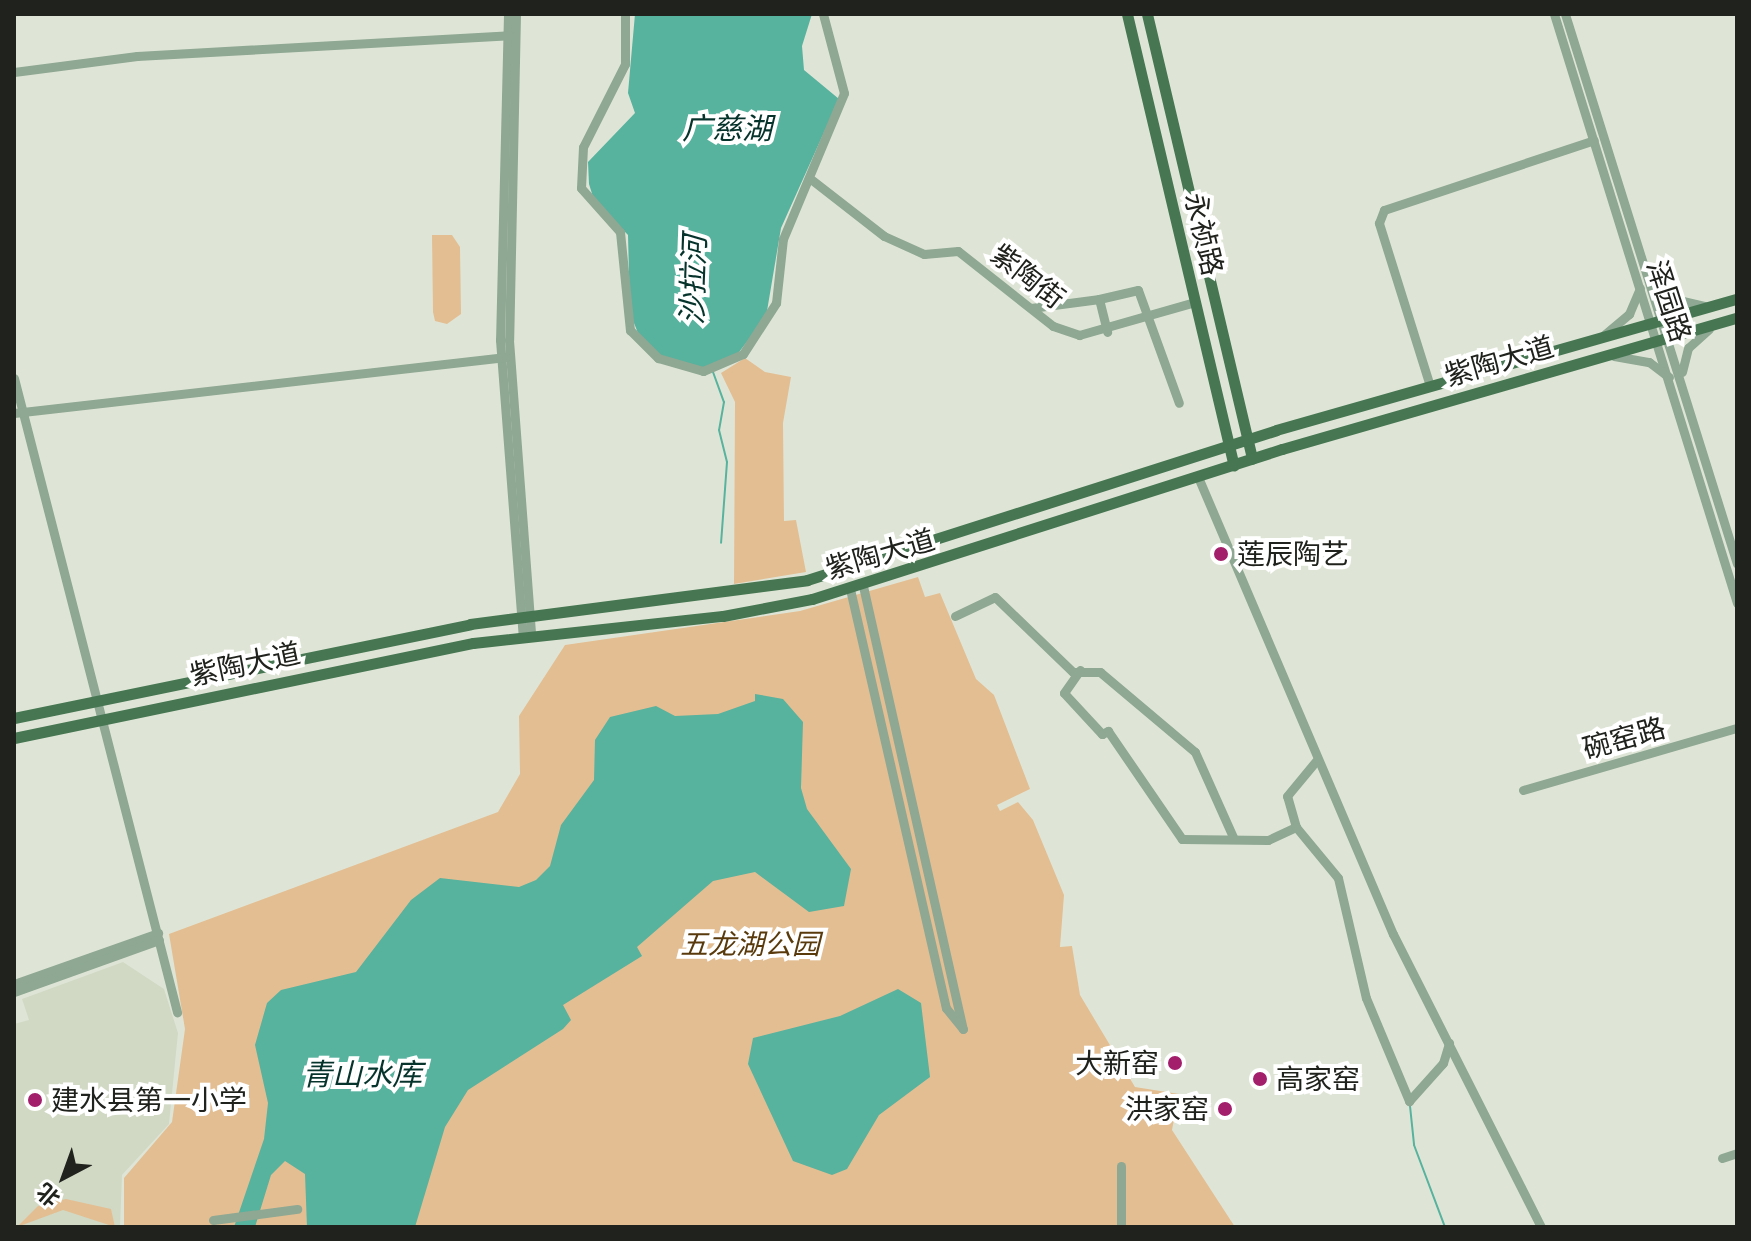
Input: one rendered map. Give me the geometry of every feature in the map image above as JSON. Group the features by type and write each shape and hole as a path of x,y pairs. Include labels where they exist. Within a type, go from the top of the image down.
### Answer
{"main road":[{"name":"永祯路","path":"1127,14 1234,465"},
{"name":"永祯路","path":"1147,14 1252,459"},
{"name":"紫陶大道","path":"14,718 525,617 807,580 1247,440 1737,299"},
{"name":"紫陶大道","path":"14,738 527,636 723,616 863,586 1252,459 1737,318"}],"street":[{"path":"508,14 505,357 527,636"},
{"path":"510,35 516,14"},
{"path":"625,14 625,64 583,147 581,188 620,232 630,330 658,358 697,371 716,369 747,349 769,318 783,239 812,180 844,93 823,14"},
{"name":"泽园路","path":"1554,14 1640,285 1658,321"},
{"name":"泽园路","path":"1565,14 1649,275 1658,321 1682,379 1737,564"},
{"path":"14,72 137,56 510,35"},
{"path":"1430,386 1381,213 1594,140"},
{"name":"紫陶街","path":"812,180 884,236 924,254 958,251 1031,308 1079,335 1107,332 1195,302"},
{"path":"1649,275 1674,299 1712,306"},
{"path":"1599,338 1629,314 1640,285"},
{"path":"1031,308 1099,299 1138,290 1179,403"},
{"path":"1099,299 1107,332"},
{"path":"1682,379 1688,348 1717,324"},
{"name":"泽园路","path":"1664,339 1670,378 1737,603"},
{"path":"18,412 505,357"},
{"path":"1602,357 1637,357 1670,378"},
{"path":"14,378 18,412 98,700 177,1012"},
{"path":"1198,477 1316,761 1449,1043 1541,1227"},
{"path":"850,589 946,1008 963,1029 863,586"},
{"path":"955,616 995,597 1080,670 1100,672 1195,752 1234,839"},
{"path":"1080,670 1064,693 1102,734 1108,731 1177,836 1271,839 1296,827"},
{"name":"碗窑路","path":"1523,790 1737,728"},
{"path":"1316,761 1287,796 1296,827 1338,878 1366,998 1409,1101 1443,1063 1449,1043"},
{"path":"14,984 158,937"},
{"path":"14,992 158,937"},
{"path":"1722,1158 1737,1153"},
{"path":"1121,1166 1121,1227"},
{"path":"213,1220 297,1209"}],"shaded area":[{"path":"123,962 164,989 178,1033 169,1124 122,1175 120,1227 14,1227 14,1024 29,1020 22,999"}],"green space":[{"path":"432,235 452,235 460,247 461,314 447,324 435,321 433,312"},
{"path":"745,358 765,372 791,377 783,423 784,521 796,520 806,572 734,584 735,402 721,373"},
{"name":"五龙湖公园","path":"918,577 925,597 940,593 976,679 994,695 1030,789 997,805 1000,811 1018,802 1033,820 1064,895 1060,947 1072,946 1080,995 1135,1087 1179,1094 1172,1130 1235,1227 124,1227 124,1178 172,1122 185,1029 169,934 498,812 520,774 519,716 565,645 800,611"},
{"path":"66,1199 111,1209 115,1227 63,1210 17,1227 38,1206"}],"water":[{"name":"广慈湖","path":"635,14 812,14 802,46 804,70 839,99 781,228 766,317 736,356 701,369 657,355 638,333 630,313 628,235 594,200 589,184 588,162 635,113 628,93"},
{"name":"青山水库","path":"755,694 783,699 803,722 801,788 807,809 851,869 844,906 809,912 755,872 713,881 637,947 642,956 563,1005 571,1020 563,1029 468,1090 445,1127 415,1227 307,1227 305,1174 285,1161 271,1175 255,1227 234,1227 264,1139 268,1103 255,1045 267,1003 281,990 356,972 411,900 440,878 519,887 536,880 550,866 561,825 594,780 595,740 610,717 656,706 675,716 718,714 755,701"},
{"path":"898,989 921,1003 930,1077 879,1115 847,1169 832,1175 793,1161 748,1064 753,1038 840,1016"}],"waterway":[{"name":"沙拉河","path":"713,372 724,402 719,430 727,462 721,543"},
{"path":"1410,1106 1414,1145 1445,1227"}],"place":[{"name":"莲辰陶艺","path":"1221,554"},
{"name":"大新窑","path":"1175,1063"},
{"name":"高家窑","path":"1260,1079"},
{"name":"建水县第一小学","path":"35,1100"},
{"name":"洪家窑","path":"1225,1109"}]}
